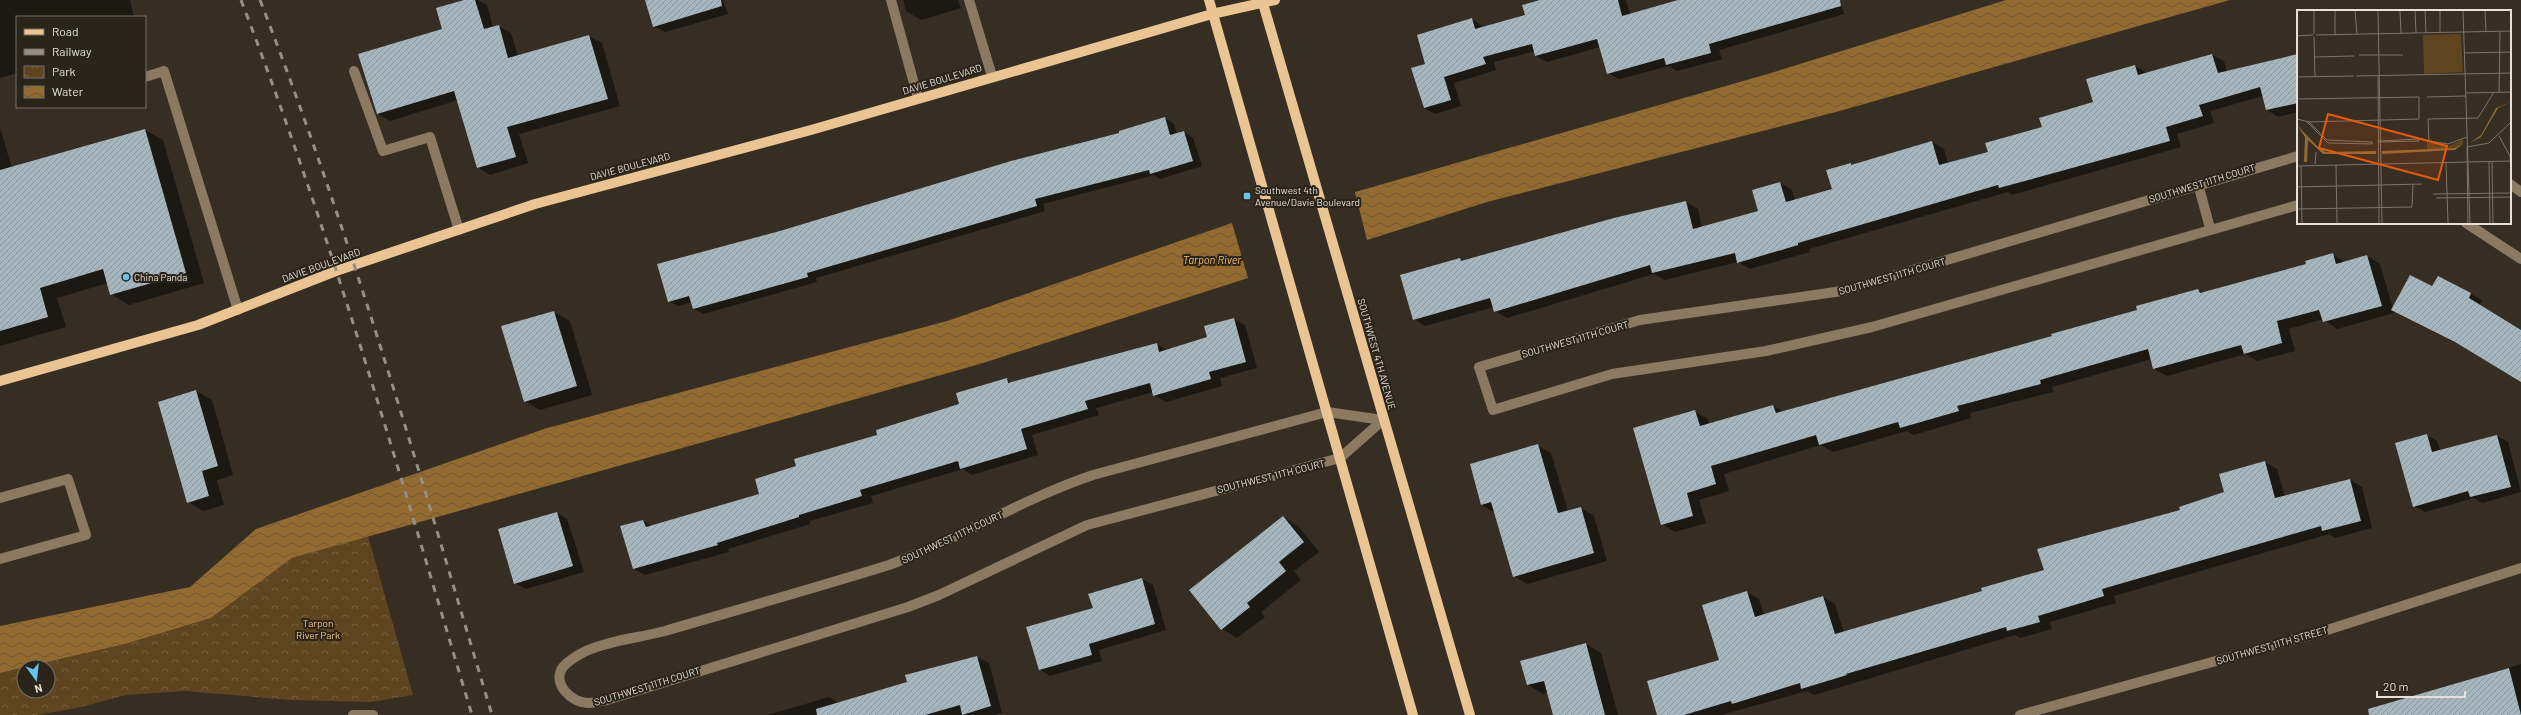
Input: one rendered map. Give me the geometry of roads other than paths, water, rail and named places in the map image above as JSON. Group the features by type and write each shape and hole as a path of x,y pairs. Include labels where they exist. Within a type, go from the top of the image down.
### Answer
{"main road":[{"path":"1209,0 1413,715"},
{"name":"DAVIE BOULEVARD","path":"0,381 198,325 336,271 535,204 811,130 992,76 1212,14 1275,0"},
{"name":"SOUTHWEST 4TH AVENUE","path":"1262,2 1470,715"}],"street":[{"path":"891,0 918,98"},
{"path":"969,0 992,76"},
{"path":"146,76 164,71 238,310"},
{"path":"354,71 383,151 430,137 459,230"},
{"name":"SOUTHWEST 11TH COURT","path":"2210,228 1872,327 1766,351 1612,374 1493,410 1479,367 1640,320 1842,291 2198,184 2297,156"},
{"path":"2198,184 2210,228 2297,205"},
{"path":"2511,185 2521,192"},
{"path":"2468,224 2521,259"},
{"name":"SOUTHWEST 11TH COURT","path":"1327,412 1383,420 1340,458 1088,525 927,600 807,639 607,700 588,704 576,701 568,696 563,688 560,677 562,668 573,658 587,650 657,633 889,565 926,551 1066,484 1093,475 1327,412"},
{"path":"0,498 68,479 86,536 0,559"},
{"name":"SOUTHWEST 11TH STREET","path":"2020,715 2321,632 2521,568"},
{"path":"353,715 372,714"}],"water":[{"path":"2006,0 2230,0 1836,112 1487,202 1367,240 1355,192 1771,73"},
{"name":"Tarpon River","path":"1232,223 1248,278 980,364 292,558 211,618 125,644 56,660 16,659 16,669 0,673 0,626 190,587 256,529 547,428 947,321"}],"railway":[{"path":"241,0 274,88 335,266 391,445 472,715"},
{"path":"260,0 325,177 383,355 492,715"}],"place":[{"name":"Southwest 4th Avenue/Davie Boulevard","path":"1247,196"},
{"name":"China Panda","path":"126,277"}],"park label":[{"name":"Tarpon River Park","path":"318,628"}]}
